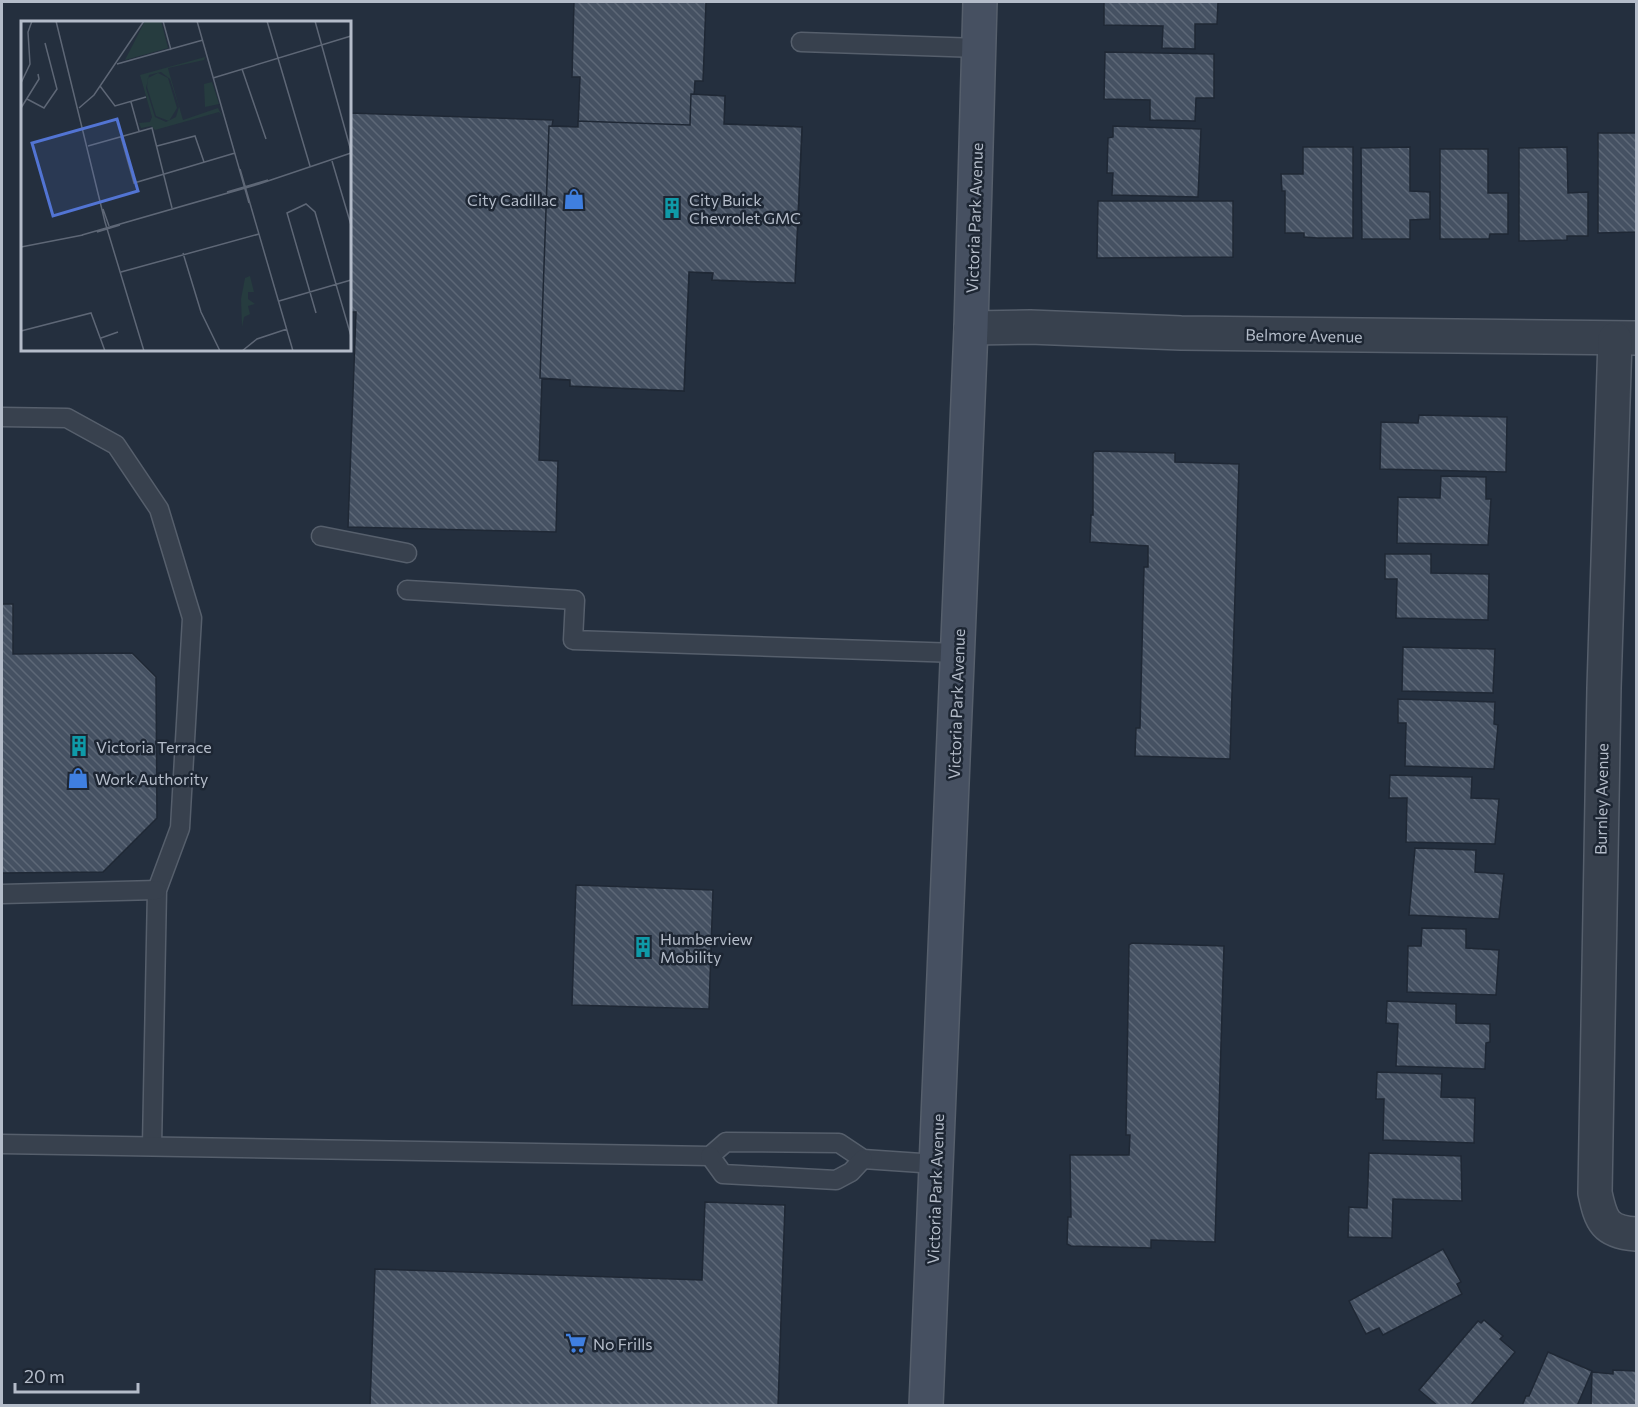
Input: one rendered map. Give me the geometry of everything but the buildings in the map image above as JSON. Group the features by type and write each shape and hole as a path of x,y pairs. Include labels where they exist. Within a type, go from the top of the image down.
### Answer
{"main road":[{"name":"Victoria Park Avenue","path":"926,1406 971,328 980,2"}],"street":[{"name":"Belmore Avenue","path":"971,328 1030,327 1180,333 1626,339"},
{"name":"Burnley Avenue","path":"1626,339 1603,712 1595,1193 1600,1216 1611,1229 1636,1234"}],"lane":[{"path":"801,42 979,48"},
{"path":"2,417 67,418 116,445 159,509 192,618 180,828 157,890 152,1146"},
{"path":"321,536 407,553"},
{"path":"407,590 575,600 573,640 958,653"},
{"path":"2,894 157,890"},
{"path":"2,1144 710,1156 726,1142 839,1143 863,1159 936,1164"},
{"path":"710,1156 723,1174 836,1180 851,1172 863,1159"}],"place":[{"name":"City Cadillac","path":"574,199"},
{"name":"City Buick Chevrolet GMC","path":"672,208"},
{"name":"Victoria Terrace","path":"79,746"},
{"name":"Work Authority","path":"78,778"},
{"name":"Humberview Mobility","path":"643,947"},
{"name":"No Frills","path":"576,1343"}]}
